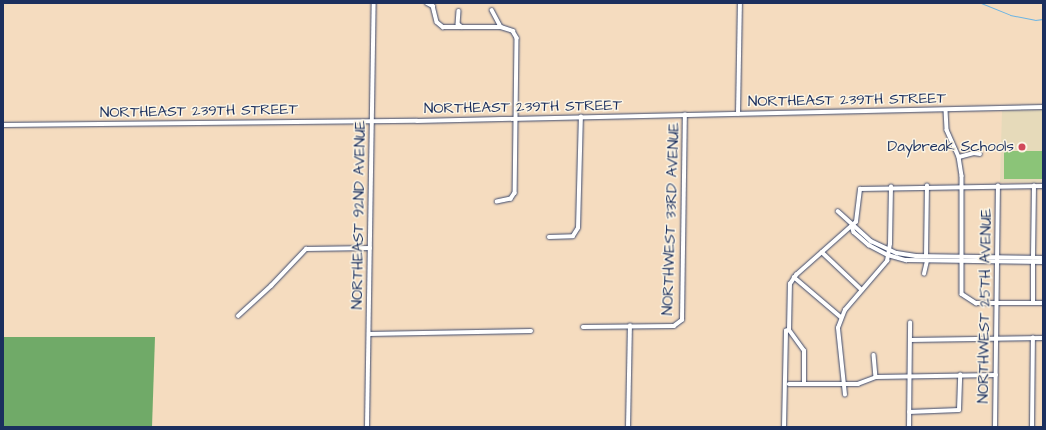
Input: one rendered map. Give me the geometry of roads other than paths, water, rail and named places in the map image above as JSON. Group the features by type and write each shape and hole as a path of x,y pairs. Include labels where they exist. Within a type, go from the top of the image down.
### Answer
{"street":[{"name":"NORTHEAST 92ND AVENUE","path":"367,427 374,3"},
{"path":"427,3 433,6 440,26 501,27 513,30 517,38 515,193 511,199 497,202"},
{"path":"738,114 740,3"},
{"path":"492,10 501,27"},
{"path":"458,11 458,24 462,27"},
{"name":"NORTHEAST 239TH STREET","path":"3,125 516,119 1043,108"},
{"path":"946,110 947,130 959,157 963,186 961,289 966,298 976,303 1043,303"},
{"name":"NORTHWEST 33RD AVENUE","path":"630,326 679,323 682,316 686,115"},
{"path":"549,237 573,236 578,228 581,117"},
{"path":"959,157 974,153 980,154"},
{"path":"926,256 927,186"},
{"path":"784,427 786,331 789,330 791,282 794,277 852,226 858,218 860,189 927,186 1043,186"},
{"name":"NORTHWEST 25TH AVENUE","path":"995,427 998,186"},
{"path":"1033,258 1034,186"},
{"path":"845,395 842,383 842,349 838,331 841,317 862,290 882,269 889,253 891,187"},
{"path":"838,211 852,226 858,236 889,253 927,261 961,259"},
{"path":"238,316 275,283 306,250 370,248"},
{"path":"822,252 862,290"},
{"path":"889,253 907,256 1043,262"},
{"path":"997,260 1043,258"},
{"path":"924,274 927,261"},
{"path":"1033,262 1033,303"},
{"path":"794,277 841,317"},
{"path":"909,427 910,322"},
{"path":"583,327 630,326 628,427"},
{"path":"789,330 804,352 804,384"},
{"path":"369,334 531,331"},
{"path":"1032,427 1033,338"},
{"path":"910,340 1043,338"},
{"path":"874,355 876,377"},
{"path":"909,412 958,411 960,407 960,375"},
{"path":"789,384 858,384 876,377 996,375"}],"waterway":[{"path":"981,3 1010,15 1035,20 1043,19"}],"place":[{"name":"Daybreak Schools","path":"1022,147"}]}
